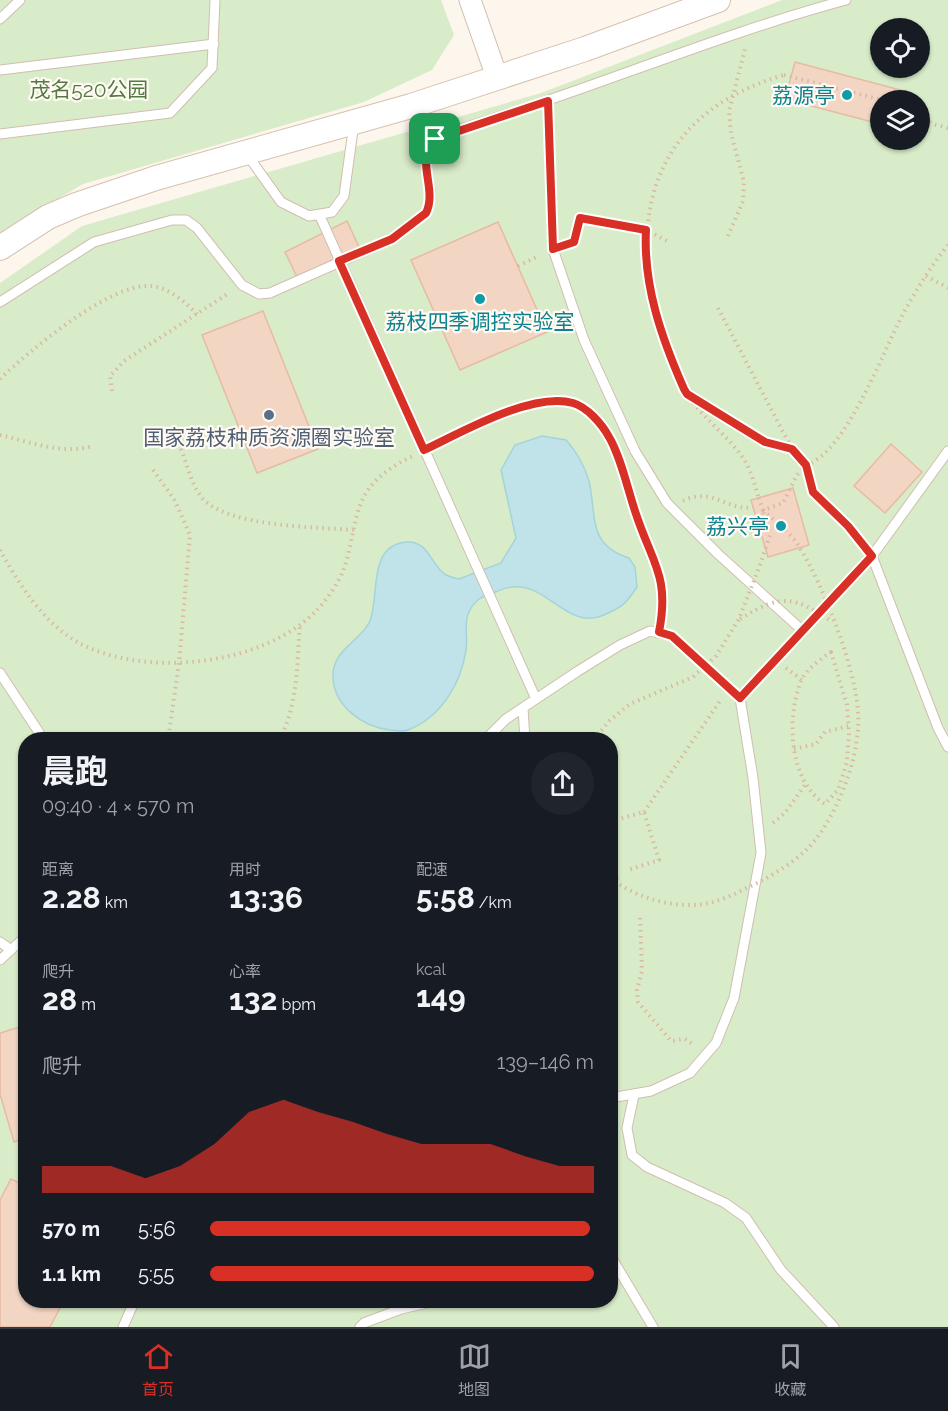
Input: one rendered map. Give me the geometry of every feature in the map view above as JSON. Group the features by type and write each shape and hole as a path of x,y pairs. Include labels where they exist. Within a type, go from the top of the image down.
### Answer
{"main road":[{"path":"0,248 48,217 76,205 156,178 354,122 585,49 718,0"}],"street":[{"path":"470,0 497,77"}],"lane":[{"path":"0,19 20,0"},
{"path":"0,134 170,113 212,68 215,0"},
{"path":"0,302 94,242 172,220 186,220 197,228 242,285 259,294 284,289 299,278 392,239 426,213 430,196 425,155 429,145 435,139 749,29 846,0"},
{"path":"0,70 214,44"},
{"path":"548,101 553,249 585,340 635,451 672,507 718,554 803,630"},
{"path":"246,153 281,202 309,216 332,212 344,196 354,122"},
{"path":"319,214 536,699"},
{"path":"740,698 872,556 948,451"},
{"path":"872,556 938,728 948,747"},
{"path":"494,732 536,699 620,645 650,632 672,636 740,698 761,853 734,998 716,1043 690,1073 651,1091 618,1097"},
{"path":"0,673 39,732"},
{"path":"523,708 524,732"},
{"path":"0,942 11,950"},
{"path":"0,960 18,943"},
{"path":"634,1095 627,1128 632,1155 647,1167 726,1203 746,1218 781,1270 834,1327"},
{"path":"618,1271 653,1327"},
{"path":"123,1327 131,1308"},
{"path":"360,1327 364,1323 405,1308"}],"path":[{"path":"728,236 743,201 744,182 731,133 729,111 749,29"},
{"path":"600,732 609,721 630,704 693,677 716,656 739,620 770,535 743,458 703,416 687,394 670,357 659,325 647,274 646,230 657,179 685,133 704,115 728,98 761,81 784,75 870,97"},
{"path":"930,122 948,128"},
{"path":"518,266 553,249 574,242 580,218 646,230 669,242"},
{"path":"763,510 783,503 797,475 806,465 814,462 850,423 903,313 948,245"},
{"path":"926,276 948,288"},
{"path":"112,391 110,376 124,361 242,285"},
{"path":"0,379 50,337 94,306 120,292 139,286 153,286 176,296 196,314"},
{"path":"718,308 792,449 806,465 813,492 848,526 872,556"},
{"path":"687,394 765,442 792,449"},
{"path":"0,550 39,608 78,642 106,655 193,664 250,649 276,639 315,612 343,572 359,512 371,486 395,465 503,412 545,402 573,403 590,413 610,437 637,519 663,583 664,604 659,632"},
{"path":"0,435 60,449 79,450 93,446"},
{"path":"176,438 200,495 210,505 237,517 354,530"},
{"path":"153,470 174,499 190,535 180,663 169,732"},
{"path":"672,507 698,496 728,501 747,508 753,507"},
{"path":"618,884 647,898 687,905 712,903 744,890 783,869 819,837 838,802 854,755 858,712 848,663 834,622 797,543 763,510"},
{"path":"739,620 760,607 792,600 805,604 834,622"},
{"path":"284,732 287,726 291,702 300,624"},
{"path":"831,652 847,705 848,726 847,762 838,790 825,804 815,798 801,779 794,749 795,712 802,680 818,661 831,652"},
{"path":"618,819 644,812 729,688"},
{"path":"794,749 816,744 825,732 848,726"},
{"path":"759,830 775,823 805,785"},
{"path":"628,870 659,860 644,812"},
{"path":"640,918 642,971 637,990 638,1002 671,1041 685,1039 706,1054"}],"green space":[{"name":"茂名520公园","path":"0,0 441,0 454,35 432,70 364,102 83,184 0,233"},
{"path":"782,0 948,0 948,1327 0,1327 0,283 82,226 541,93"}],"water":[{"path":"542,436 566,440 577,454 589,481 596,528 600,537 606,545 629,558 635,567 637,587 619,607 604,615 591,618 579,617 568,612 536,592 525,588 513,587 486,595 470,609 466,622 463,663 454,687 440,708 420,724 406,731 380,728 360,720 338,697 334,687 334,667 342,652 370,621 377,573 385,552 394,545 414,542 425,549 441,571 459,579 501,563 516,538 501,470 515,445"}],"building":[{"name":"荔源亭","path":"795,62 900,90 870,90 870,121 785,99"},
{"path":"347,221 359,247 297,277 285,252"},
{"name":"荔枝四季调控实验室","path":"498,222 547,332 460,370 411,260"},
{"name":"国家荔枝种质资源圈实验室","path":"263,311 318,449 257,473 202,335"},
{"path":"891,444 922,472 885,513 854,486"},
{"name":"荔兴亭","path":"793,488 809,545 768,557 751,500"},
{"path":"18,1027 18,1141 14,1142 0,1094 0,1033"},
{"path":"11,1179 18,1182 18,1308 60,1308 50,1327 0,1327 0,1200"}],"place":[{"name":"荔源亭","path":"847,95"},
{"name":"荔枝四季调控实验室","path":"480,299"},
{"name":"国家荔枝种质资源圈实验室","path":"269,415"},
{"name":"荔兴亭","path":"781,526"}],"route":[{"path":"548,101 553,249 574,242 580,218 646,230 647,274 659,325 670,357 687,394 765,442 792,449 806,465 813,492 848,526 872,556 740,698 672,636 659,632 664,604 663,583 637,519 610,437 590,413 573,403 545,402 503,412 424,450 339,261 392,239 426,213 430,196 425,155 429,145 435,139 441,135 548,101"}]}
